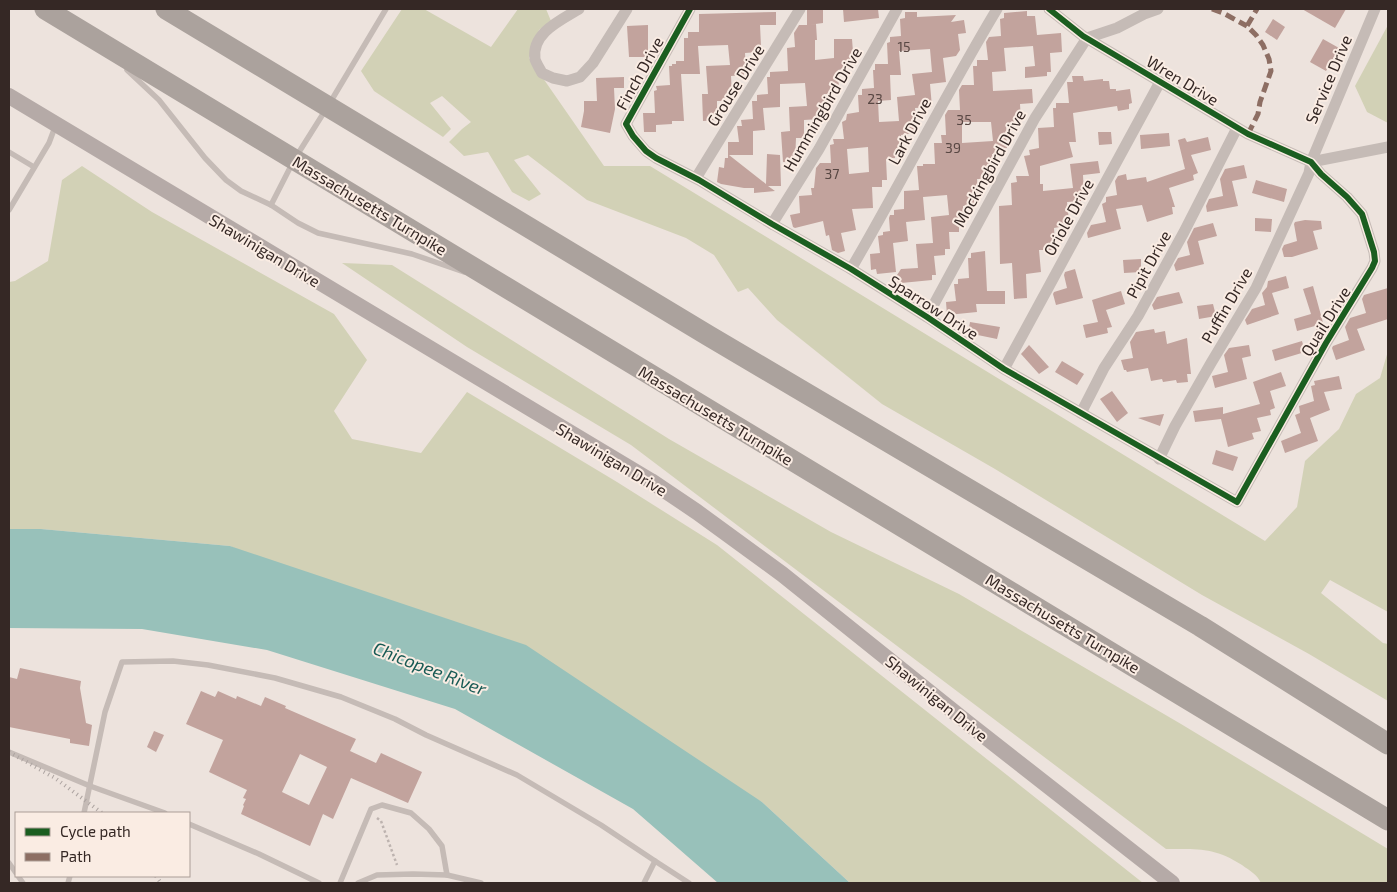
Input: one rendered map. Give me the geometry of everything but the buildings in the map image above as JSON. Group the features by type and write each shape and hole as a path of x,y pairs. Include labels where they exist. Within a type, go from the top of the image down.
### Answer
{"highway":[{"name":"Massachusetts Turnpike","path":"45,9 1388,820"},
{"path":"166,9 709,336 1200,626 1388,744"}],"main road":[{"name":"Shawinigan Drive","path":"9,96 651,481 697,512 782,574 1172,883"}],"street":[{"path":"579,9 550,27 538,41 535,59 542,73 567,81 580,77 594,63 627,9"},
{"name":"Finch Drive","path":"626,124 690,9"},
{"name":"Grouse Drive","path":"696,178 800,9"},
{"name":"Hummingbird Drive","path":"772,224 818,151 897,9"},
{"name":"Lark Drive","path":"851,270 892,200 966,61 997,9"},
{"name":"Wren Drive","path":"1049,9 1087,38 1237,128 1282,151 1311,162"},
{"path":"1087,38 1117,28 1158,9"},
{"name":"Service Drive","path":"1311,162 1375,9"},
{"name":"Mockingbird Drive","path":"927,317 1035,118 1087,38"},
{"name":"Oriole Drive","path":"1004,369 1160,82"},
{"name":"Sparrow Drive","path":"626,124 633,136 646,151 696,178 851,270 927,317 1004,369 1237,502"},
{"name":"Pipit Drive","path":"1080,414 1104,368 1138,316 1184,232 1237,128"},
{"path":"1311,162 1388,147"},
{"name":"Puffin Drive","path":"1159,459 1211,362 1256,288 1309,173 1311,162"},
{"name":"Quail Drive","path":"1237,502 1326,343 1365,282 1375,261 1372,244 1362,214 1311,162"}],"lane":[{"path":"271,205 294,160 386,9"},
{"path":"92,38 159,100 205,158 226,180 241,191 271,205 298,223 318,233 405,252 430,259 457,270 488,277"},
{"path":"9,210 49,143 56,125"},
{"path":"9,152 34,167"},
{"path":"84,812 105,712 122,662 174,661 208,665 275,678 341,697 395,719 426,735 517,775 601,825 689,883"},
{"path":"9,752 90,786 162,812"},
{"path":"340,883 369,812 371,809 382,805 411,813 429,829 442,846 447,876"},
{"path":"190,824 259,854 319,883"},
{"path":"644,883 656,861"},
{"path":"358,883 377,876 400,874 447,876 481,883"}],"path":[{"path":"369,812 381,821 400,874"}],"green space":[{"path":"402,9 424,9 491,47 518,9 546,9 551,21 539,30 529,58 604,166 650,166 1265,541 1297,507 1305,461 1339,429 1356,394 1380,378 1388,351 1388,612 1330,580 1321,593 1383,643 1388,644 1388,701 1309,654 1202,595 995,469 882,404 777,320 748,288 738,292 714,255 686,238 587,200 528,155 514,160 541,194 529,201 512,192 488,152 464,156 449,142 471,122 442,96 430,103 451,129 443,137 374,91 361,71"},
{"path":"1388,25 1388,123 1367,112 1355,86"},
{"path":"82,166 152,212 334,314 367,360 334,411 352,439 421,453 467,392 617,482 717,545 1143,883 850,883 762,802 230,546 41,529 9,529 9,282 15,281 48,261 62,180"},
{"path":"342,263 392,265 669,439 831,532 959,594 1181,724 1388,849 1388,883 1261,883 1257,877 1242,865 1223,855 1197,849 1166,849 631,445 467,347"}],"water":[{"name":"Chicopee River","path":"9,529 41,529 230,546 526,645 762,802 850,883 718,883 633,809 455,709 267,650 142,629 9,628"}],"railway":[{"path":"9,752 55,778 101,812"},
{"path":"157,877 161,883"}],"marked path":[{"path":"1212,9 1247,26"},
{"path":"1248,134 1258,114 1260,102 1271,71 1269,59 1263,45 1247,26 1257,9"}],"cycle path":[{"path":"690,9 626,124 633,136 646,151 851,269 1004,369 1237,502 1326,343 1372,268 1375,261 1374,252 1362,214 1311,162 1248,134 1083,36 1049,9"}]}
